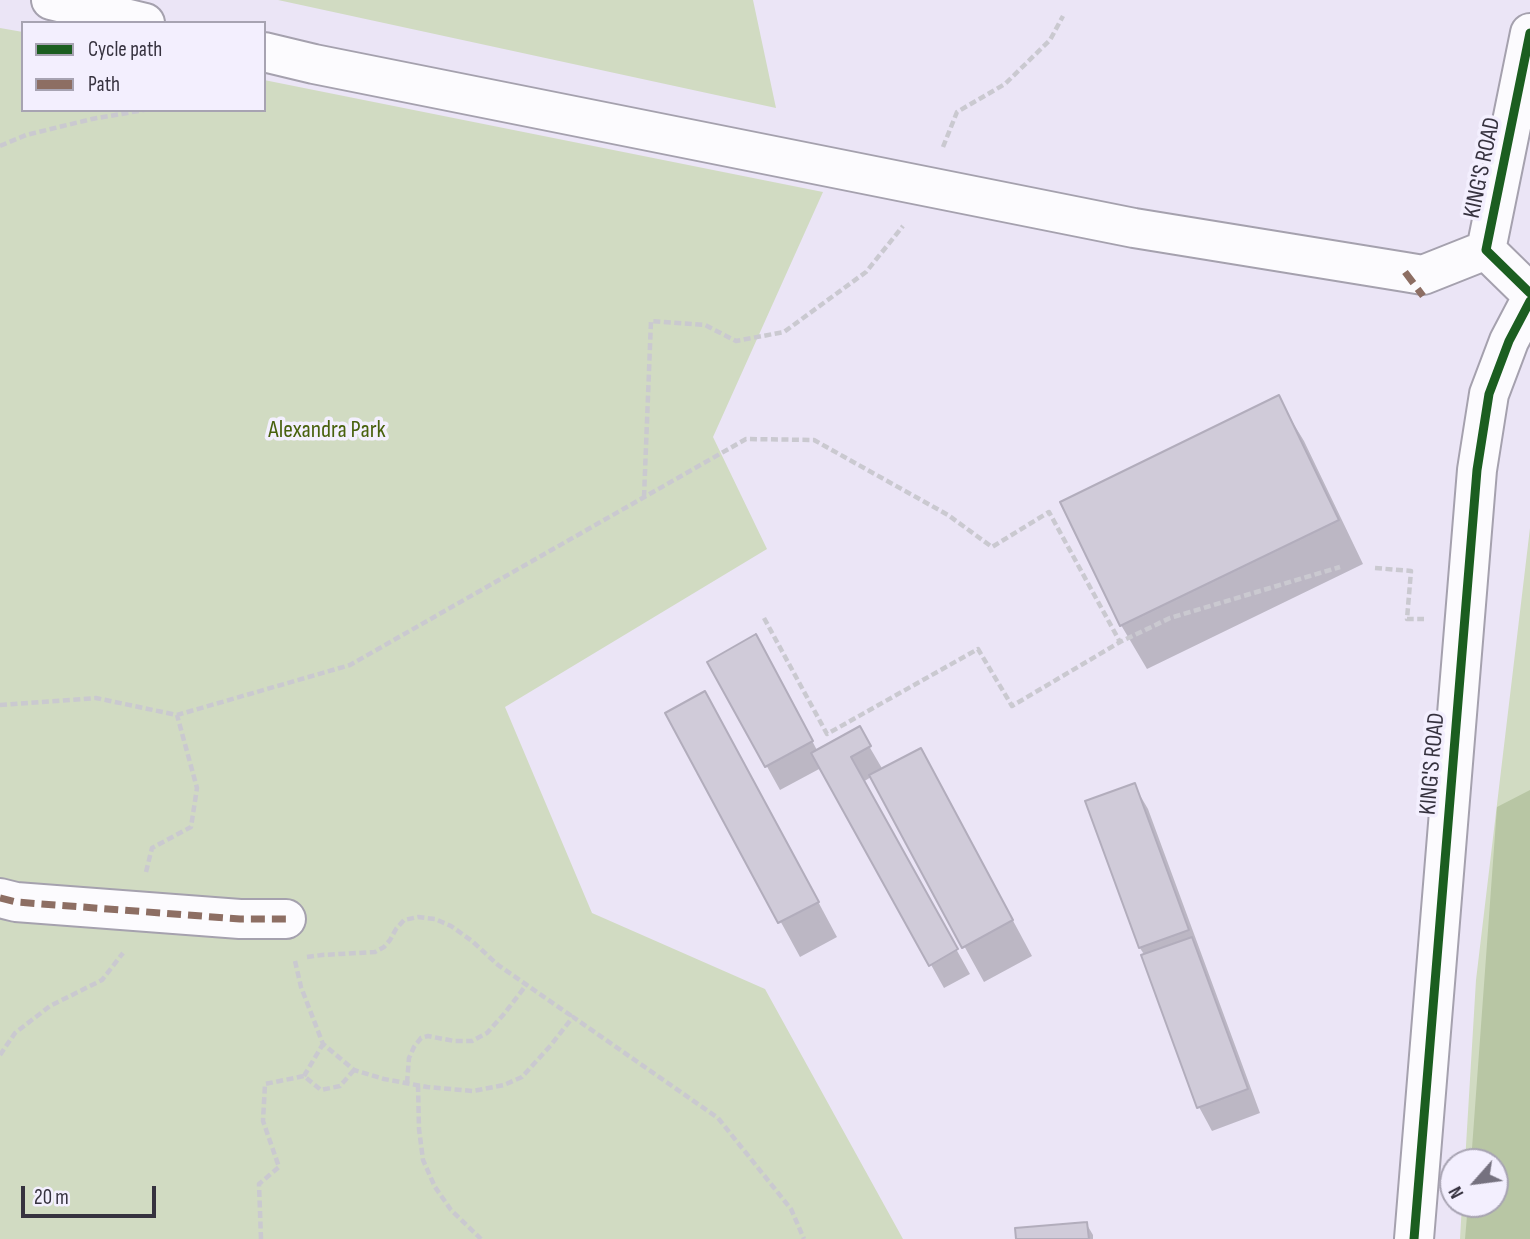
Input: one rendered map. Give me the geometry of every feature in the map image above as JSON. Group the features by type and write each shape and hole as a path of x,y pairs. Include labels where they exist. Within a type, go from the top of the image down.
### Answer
{"street":[{"path":"51,0 137,21"},
{"name":"KING'S ROAD","path":"1530,33 1486,250 1530,293"},
{"path":"266,52 1135,228 1423,275 1486,250"},
{"name":"KING'S ROAD","path":"1414,1239 1477,470 1489,394 1509,341 1530,301"},
{"path":"0,898 16,902 240,919 286,919"}],"path":[{"path":"938,158 957,112 1005,84 1050,40 1063,16"},
{"path":"0,146 26,135 132,112"},
{"path":"644,498 651,321 705,325 736,341 784,332 866,272 908,220"},
{"path":"0,705 96,698 177,715 350,665 746,439 814,440 948,515 992,547 1049,512 1120,642"},
{"path":"764,618 827,734 978,649 1012,706 1120,642 1170,618 1340,567"},
{"path":"1375,568 1410,571 1407,619 1431,620"},
{"path":"0,1055 15,1033 50,1006 102,980 132,941 152,848 191,827 197,788 177,715"},
{"path":"573,1017 522,1077 504,1085 473,1091 384,1079 354,1070 323,1044 301,987 295,960 321,955 375,952 384,947 404,920 418,917 435,919 450,926 498,965 527,984 718,1118 791,1209 804,1239"},
{"path":"407,1083 409,1058 421,1038 428,1036 472,1041 487,1033 527,984"},
{"path":"261,1239 259,1184 279,1167 263,1121 265,1084 303,1076 323,1044"},
{"path":"303,1076 321,1090 340,1086 354,1070"},
{"path":"418,1085 423,1160 435,1187 451,1210 481,1239"}],"green space":[{"path":"278,0 753,0 776,108"},
{"name":"Alexandra Park","path":"0,28 21,32 21,112 266,112 266,80 823,192 713,437 767,549 505,707 592,913 765,989 903,1239 0,1239"},
{"path":"1530,528 1530,1239 1460,1239 1461,1218 1509,1218 1509,1148 1466,1148 1476,980"},
{"path":"1530,790 1530,1239 1465,1239 1467,1218 1509,1218 1509,1148 1472,1148 1497,807"}],"building":[{"path":"1279,395 1339,520 1120,626 1060,502"},
{"path":"756,634 813,741 765,767 707,662"},
{"path":"705,691 819,902 778,923 665,713"},
{"path":"860,726 871,746 851,757 958,949 929,966 811,753"},
{"path":"921,748 1013,920 962,948 869,775"},
{"path":"1135,783 1189,930 1139,948 1085,801"},
{"path":"1192,937 1248,1089 1197,1108 1141,955"},
{"path":"1087,1222 1089,1239 1016,1239 1015,1228"}],"marked path":[{"path":"1405,272 1423,296"},
{"path":"0,898 16,902 240,919 286,919"}],"cycle path":[{"path":"1530,33 1486,250 1530,293"},
{"path":"1414,1239 1477,470 1489,394 1509,341 1530,301"}]}
